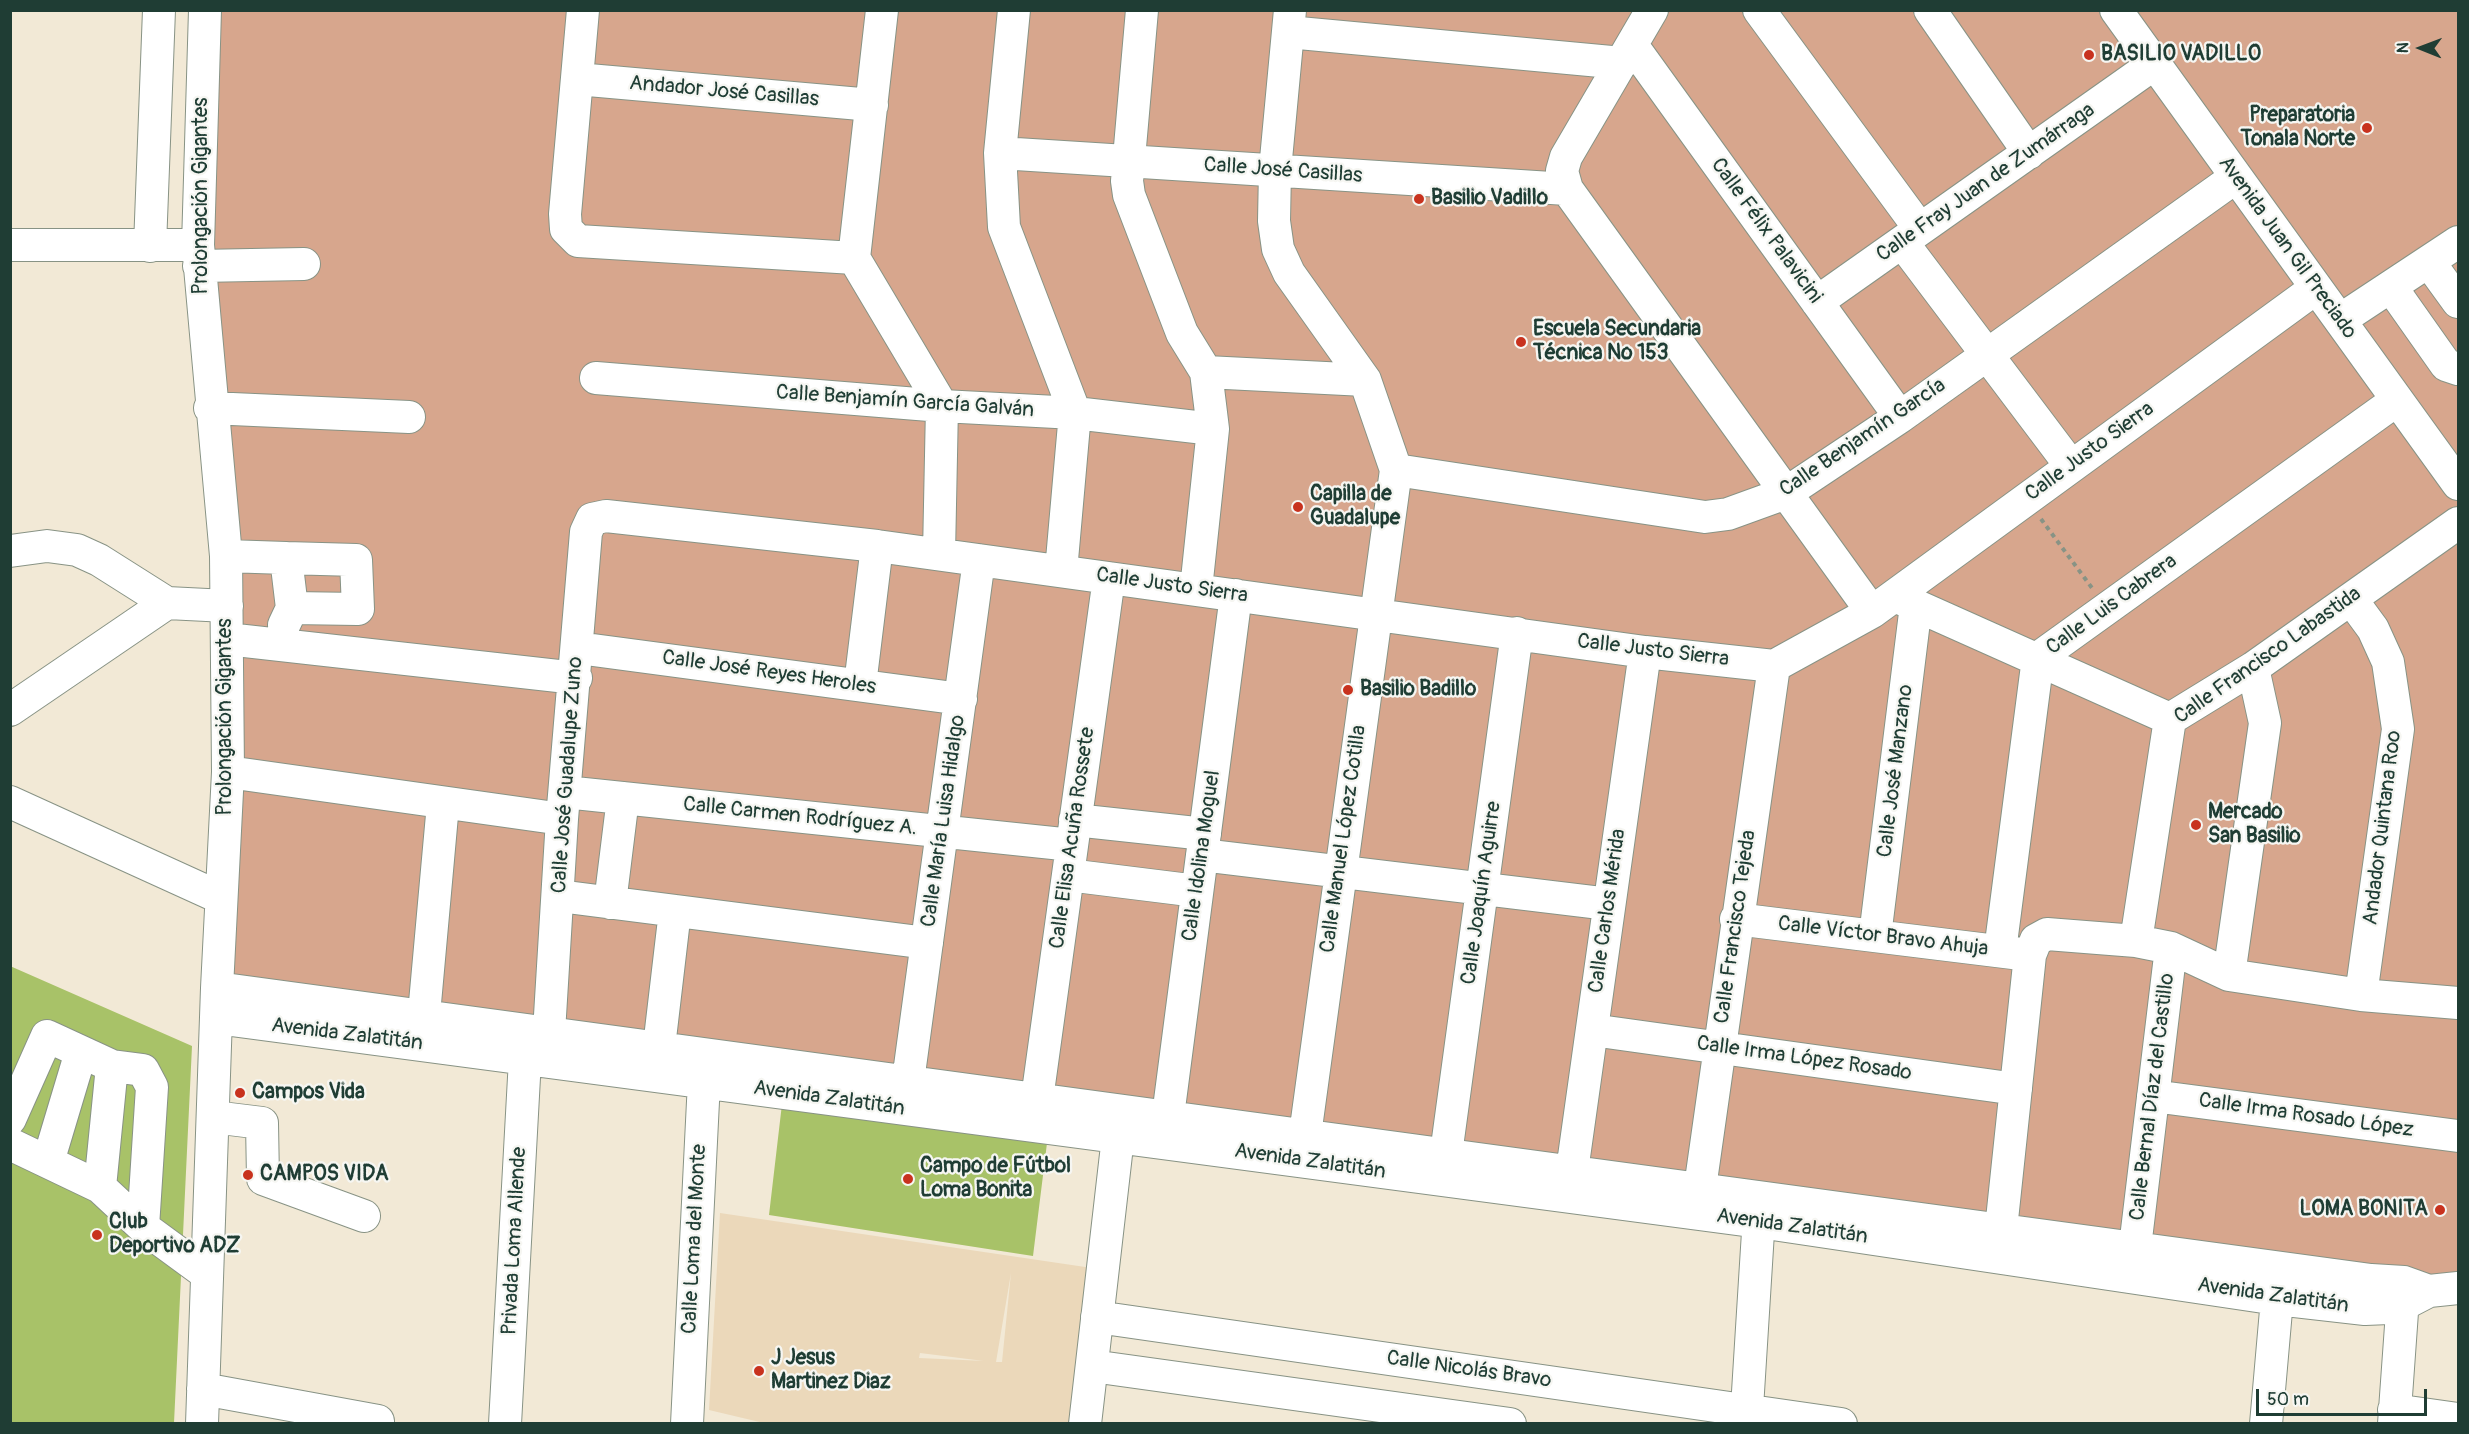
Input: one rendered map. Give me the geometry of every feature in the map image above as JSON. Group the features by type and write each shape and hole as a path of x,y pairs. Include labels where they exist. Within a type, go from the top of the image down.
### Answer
{"street":[{"path":"150,246 159,10"},
{"name":"Prolongación Gigantes","path":"202,1424 216,1003 228,772 226,556 210,408 199,255 205,10"},
{"path":"583,10 565,214 566,229 578,241 854,258"},
{"path":"882,10 854,258 942,406 939,554"},
{"path":"1014,10 1000,153 1004,227 1075,413 1061,571"},
{"path":"1142,10 1129,160 1129,195 1182,333 1206,372 1212,429 1196,589"},
{"path":"1652,10 1566,157 1564,180 1786,494 1894,604 2038,658 2170,718"},
{"path":"1759,10 1911,236 1987,354 2071,466"},
{"path":"1929,10 2029,153"},
{"name":"Avenida Juan Gil Preciado","path":"2116,10 2458,484"},
{"path":"1289,21 1627,54"},
{"name":"Calle Manuel López Cotilla","path":"1289,21 1275,170 1274,221 1278,249 1289,273 1365,380 1396,470 1339,872 1303,1148"},
{"name":"Calle Félix Palavicini","path":"1627,54 1817,302 1900,417"},
{"name":"Calle Fray Juan de Zumárraga","path":"1817,302 2154,64"},
{"name":"Andador José Casillas","path":"577,79 872,105"},
{"name":"Calle José Casillas","path":"1000,153 1275,170 1564,180"},
{"name":"Calle Benjamín García","path":"1396,470 1705,517 1728,514 1786,494 1900,417 2236,177"},
{"path":"2340,320 2458,242"},
{"path":"10,245 150,246 199,255 304,264"},
{"path":"2429,262 2458,302"},
{"path":"2391,287 2446,365 2458,369"},
{"name":"Calle Justo Sierra","path":"592,519 606,516 877,546 1646,652 1774,666 1894,604 2071,466 2316,288"},
{"path":"1206,372 1365,380"},
{"name":"Calle Benjamín García Galván","path":"596,378 942,406 1075,413 1212,429"},
{"name":"Calle Luis Cabrera","path":"2000,951 2038,658 2397,400"},
{"path":"210,408 409,417"},
{"name":"Calle José Guadalupe Zuno","path":"549,1032 586,532 592,519"},
{"name":"Calle Francisco Labastida","path":"2136,941 2170,718 2253,668 2458,523"},
{"path":"10,551 47,546 77,550 99,560 167,603 227,606"},
{"path":"860,685 877,546"},
{"path":"226,556 356,560 358,609 292,608"},
{"path":"272,644 292,608 286,558"},
{"name":"Calle María Luisa Hidalgo","path":"908,1081 979,560"},
{"name":"Calle Elisa Acuña Rossete","path":"1037,1099 1109,578"},
{"name":"Calle Idolina Moguel","path":"1168,1116 1236,595"},
{"name":"Andador Quintana Roo","path":"2352,599 2373,628 2388,662 2398,729 2361,995"},
{"path":"10,710 167,603"},
{"name":"Calle José Manzano","path":"1875,936 1894,604"},
{"name":"Calle Joaquín Aguirre","path":"1446,1154 1517,633"},
{"name":"Calle José Reyes Heroles","path":"227,639 860,685 961,699"},
{"name":"Calle Carlos Mérida","path":"1572,1171 1646,652"},
{"name":"Calle Francisco Tejeda","path":"1700,1188 1736,919 1774,666"},
{"path":"2229,975 2265,723 2253,668"},
{"name":"Calle Carmen Rodríguez A.","path":"228,772 443,804 564,806 623,798 1072,847"},
{"path":"610,903 623,798"},
{"path":"10,802 222,898"},
{"path":"424,1014 443,804"},
{"path":"1072,847 1204,845 1339,872 1609,904"},
{"path":"1072,847 1197,891"},
{"path":"559,896 927,943"},
{"path":"659,1047 675,911"},
{"name":"Calle Víctor Bravo Ahuja","path":"1736,919 2000,951 2033,948 2047,934 2136,941 2171,948 2229,975 2361,995 2458,1003"},
{"path":"2001,1229 2033,948"},
{"name":"Calle Bernal Díaz del Castillo","path":"2135,1247 2171,948"},
{"name":"Avenida Zalatitán","path":"216,1003 424,1014 659,1047 704,1068 1118,1137 1446,1154 1700,1188 1760,1209 2001,1229 2371,1280 2424,1291"},
{"name":"Avenida Zalatitán","path":"216,1003 525,1059 908,1081 1168,1116 1303,1148 1760,1209 2277,1299 2365,1309 2424,1291"},
{"name":"Calle Irma López Rosado","path":"1592,1030 2016,1089"},
{"path":"10,1119 47,1036 112,1066 143,1070 152,1087 143,1227"},
{"path":"48,1162 81,1052"},
{"name":"Privada Loma Allende","path":"505,1424 525,1059"},
{"path":"100,1187 112,1066"},
{"name":"Calle Loma del Monte","path":"687,1424 704,1068"},
{"name":"Calle Irma Rosado López","path":"2153,1096 2458,1136"},
{"path":"213,1117 262,1123 263,1179 364,1216"},
{"path":"1085,1424 1118,1137"},
{"path":"10,1144 100,1187 143,1227 207,1274"},
{"path":"1747,1417 1760,1209"},
{"path":"2424,1291 2394,1417 2458,1419"},
{"path":"2266,1424 2277,1299"},
{"name":"Calle Nicolás Bravo","path":"1097,1317 1747,1417 1841,1424"},
{"path":"1092,1366 1510,1424"},
{"path":"203,1389 378,1421"}],"path":[{"path":"2027,499 2107,609"}],"shaded area":[{"path":"720,1213 1092,1268 1074,1423 768,1424 709,1410","holes":["1011,1273 1002,1362 996,1362","920,1353 983,1361 919,1358"]}],"green space":[{"name":"Club Deportivo ADZ","path":"10,966 192,1046 174,1423 11,1423"},
{"name":"Campo de Fútbol Loma Bonita","path":"782,1104 1047,1143 1033,1256 769,1215"}],"building":[{"name":"Basilio Badillo","path":"218,10 2458,10 2458,1278 226,982 209,242"}],"place":[{"name":"BASILIO VADILLO","path":"2089,55"},
{"name":"Preparatoria Tonala Norte","path":"2367,128"},
{"name":"Basilio Vadillo","path":"1419,199"},
{"name":"Escuela Secundaria Técnica No 153","path":"1521,342"},
{"name":"Capilla de Guadalupe","path":"1298,507"},
{"name":"Basilio Badillo","path":"1348,690"},
{"name":"Mercado San Basilio","path":"2196,825"},
{"name":"Campos Vida","path":"240,1093"},
{"name":"CAMPOS VIDA","path":"248,1175"},
{"name":"Campo de Fútbol Loma Bonita","path":"908,1179"},
{"name":"LOMA BONITA","path":"2440,1210"},
{"name":"Club Deportivo ADZ","path":"97,1235"},
{"name":"J Jesus Martinez Diaz","path":"759,1371"}]}
